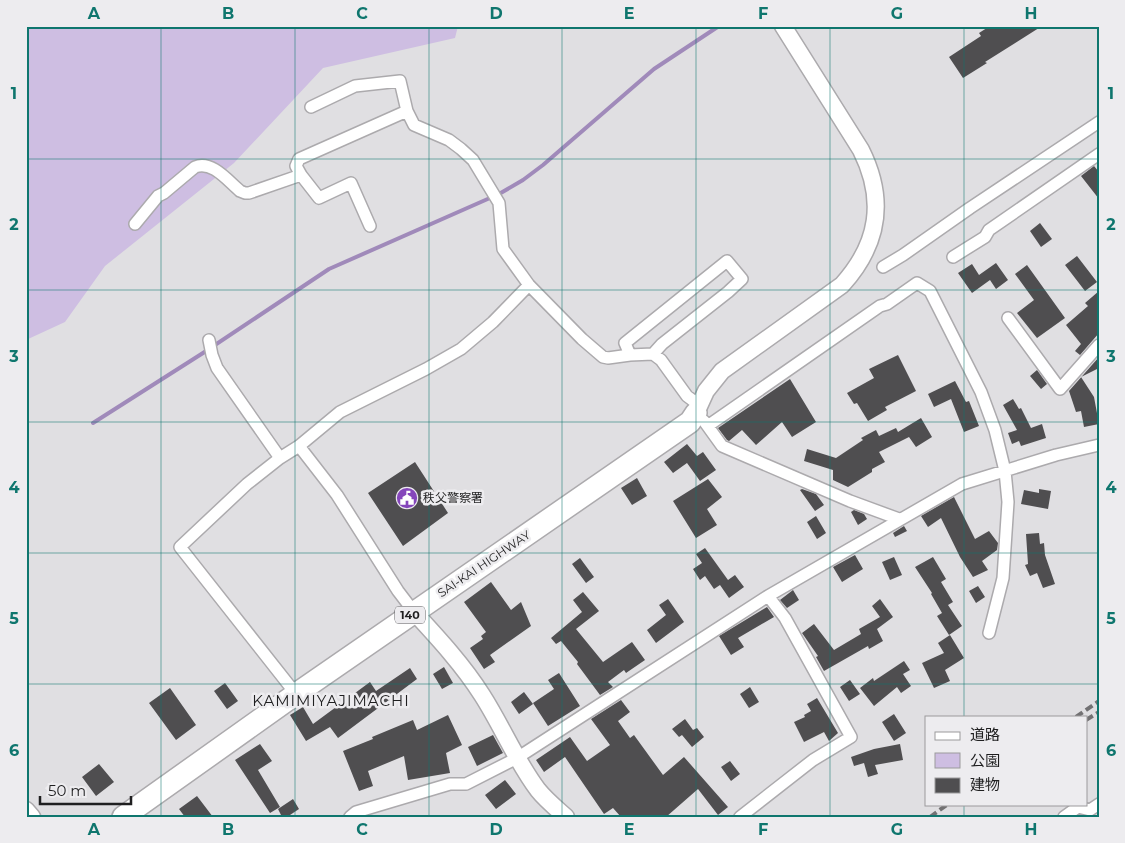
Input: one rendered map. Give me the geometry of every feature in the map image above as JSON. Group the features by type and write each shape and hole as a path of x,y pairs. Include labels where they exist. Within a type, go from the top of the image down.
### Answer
{"highway":[{"name":"SAI-KAI HIGHWAY","path":"123,817 296,694 701,415"}],"street":[{"path":"701,415 710,386 722,371 842,285 855,271 871,241 876,222 875,194 869,166 861,150 783,26"},
{"path":"312,107 355,86 400,81 414,125 449,140 462,148 473,160 499,203 503,249 529,285 582,339 603,357 613,358 654,354 661,360 722,446 850,501 899,519"},
{"path":"370,226 350,183 319,198 296,166 299,159 408,111"},
{"path":"883,267 1099,122"},
{"path":"953,257 985,237 989,230 1099,154"},
{"path":"136,224 158,196 164,194 186,173 201,164 211,167 245,194 301,175"},
{"path":"630,355 625,343 727,261 742,279 662,344 654,354"},
{"path":"701,415 880,306 887,304 917,283 930,291 981,392 995,430 1005,471 1008,502 1003,578 989,633"},
{"path":"296,694 180,547 246,484 299,446 340,412 426,370 462,349 493,322 529,285"},
{"path":"1008,318 1060,389 1099,344"},
{"path":"209,340 217,368 280,458"},
{"path":"350,817 356,812 450,784 466,784 517,758 768,596 962,484 1056,455 1099,445"},
{"path":"299,446 337,495 398,591 481,693 501,725 517,758 539,792 566,817"},
{"path":"740,817 813,760 851,737 785,618 768,596"},
{"path":"1064,817 1078,807 1094,810"},
{"path":"26,810 32,817"}],"green space":[{"path":"26,26 458,26 455,38 323,68 234,163 105,266 65,322 26,340"}],"building":[{"path":"990,26 1042,26 963,78 949,57 981,36 979,33"},
{"path":"1094,166 1099,172 1099,199 1081,176"},
{"path":"1040,223 1052,239 1041,247 1030,231"},
{"path":"1077,256 1097,282 1085,291 1065,265"},
{"path":"996,263 1008,280 996,289 990,280 972,293 958,273 972,264 979,275"},
{"path":"1027,265 1065,318 1037,338 1017,313 1034,300 1015,274"},
{"path":"1099,291 1099,333 1080,355 1075,351 1081,344 1066,325 1088,306 1085,303"},
{"path":"898,355 916,391 885,407 887,410 868,421 857,403 854,404 847,393 874,378 869,369"},
{"path":"1099,357 1099,368 1082,377"},
{"path":"1037,370 1047,384 1041,389 1030,376"},
{"path":"1081,377 1094,397 1099,424 1084,427 1081,411 1076,412 1069,391"},
{"path":"790,379 816,422 792,437 782,422 756,445 742,430 729,441 727,440 718,428"},
{"path":"955,381 966,402 969,401 979,426 964,432 951,399 934,407 928,394"},
{"path":"1013,399 1019,409 1021,408 1031,428 1042,424 1046,438 1021,446 1019,441 1012,444 1008,433 1017,430 1003,405"},
{"path":"921,418 932,437 916,447 909,437 879,452 885,462 848,487 833,480 833,470 804,461 807,449 836,458 863,440 861,438 876,430 879,436 896,428 898,432"},
{"path":"687,444 697,456 703,452 716,470 700,481 687,463 673,473 664,462"},
{"path":"415,462 448,513 403,546 368,493"},
{"path":"637,478 647,496 632,505 621,488"},
{"path":"708,479 722,497 707,509 717,525 696,538 673,501"},
{"path":"1039,489 1051,491 1048,509 1021,504 1024,490 1039,493"},
{"path":"800,490 816,494 824,505 815,511"},
{"path":"954,497 975,539 989,531 998,543 997,550 982,561 988,570 973,577 960,557 941,518 928,527 921,516"},
{"path":"854,510 864,514 867,519 858,525 851,512"},
{"path":"816,516 826,533 817,539 807,522"},
{"path":"904,526 907,531 895,537 893,533"},
{"path":"1039,533 1040,544 1044,543 1045,555 1055,584 1043,588 1037,573 1030,576 1025,565 1028,564 1026,534"},
{"path":"705,548 728,580 735,575 744,587 729,598 720,585 714,589 705,576 700,580 693,569 702,563 696,554"},
{"path":"855,555 863,569 842,582 833,567"},
{"path":"894,557 902,575 890,580 882,562"},
{"path":"933,557 946,579 941,582 953,602 948,605 962,626 949,635 937,616 942,613 932,593 915,567"},
{"path":"580,558 594,577 586,583 572,564"},
{"path":"491,582 511,610 521,602 531,626 490,655 495,662 484,669 470,648 483,639 481,636 486,632 464,602"},
{"path":"978,586 985,597 976,603 969,591"},
{"path":"793,590 799,600 787,608 780,600"},
{"path":"583,592 599,611 576,629 603,662 632,642 645,660 626,673 624,670 608,682 613,687 600,695 561,641 556,644 551,638 582,612 573,600"},
{"path":"668,599 684,622 656,643 647,630 666,615 659,605"},
{"path":"880,599 893,617 877,629 883,641 869,649 868,646 824,671 816,657 818,656 802,633 814,624 834,650 861,634 859,629 880,617 872,606"},
{"path":"767,607 774,617 738,638 744,647 731,655 719,636"},
{"path":"950,635 964,658 945,670 950,681 934,688 922,663 944,653 938,643"},
{"path":"904,661 910,670 903,674 911,686 901,693 897,687 874,706 860,688 873,678 874,681"},
{"path":"444,667 453,683 442,689 433,674"},
{"path":"410,668 417,679 338,738 330,727 306,741 290,715 303,707 313,724 370,682 376,691"},
{"path":"559,673 580,706 548,726 533,703 554,689 548,680"},
{"path":"850,680 860,694 849,701 840,687"},
{"path":"225,683 238,701 227,709 214,691"},
{"path":"750,687 759,702 749,708 740,694"},
{"path":"170,688 196,725 176,740 149,703"},
{"path":"524,692 533,704 519,714 511,702"},
{"path":"817,698 838,733 829,741 824,732 804,742 794,722 805,717 804,715 811,711 807,704"},
{"path":"621,700 630,712 618,721 630,738 634,735 663,775 684,757 728,807 718,815 698,789 666,817 621,817 613,808 604,814 565,757 544,772 536,760 570,737 587,761 610,745 591,719"},
{"path":"894,714 906,733 894,741 882,722"},
{"path":"448,715 462,745 446,753 450,773 408,780 404,756 368,771 373,786 359,791 343,751 413,720 417,730"},
{"path":"685,719 693,730 697,728 704,737 692,747 682,735 679,737 672,729"},
{"path":"493,735 503,753 477,766 468,747"},
{"path":"260,744 272,761 258,770 280,807 270,813 235,760"},
{"path":"900,744 903,760 875,765 878,774 868,777 864,763 854,766 851,757 874,749"},
{"path":"730,761 740,774 731,781 721,767"},
{"path":"99,764 114,782 96,796 82,777"},
{"path":"505,780 516,794 496,809 485,795"},
{"path":"197,796 213,817 185,817 179,809"},
{"path":"293,799 299,809 287,817 282,817 278,809"}],"waterway":[{"path":"93,423 329,269 499,194 523,180 654,69 719,26"}],"railway":[{"path":"1077,716 1099,701"},
{"path":"1088,719 1099,712"},
{"path":"930,817 945,806"}],"place":[{"name":"秩父警察署","path":"407,498"}],"district":[{"name":"KAMIMIYAJIMACHI","path":"331,701"}]}
